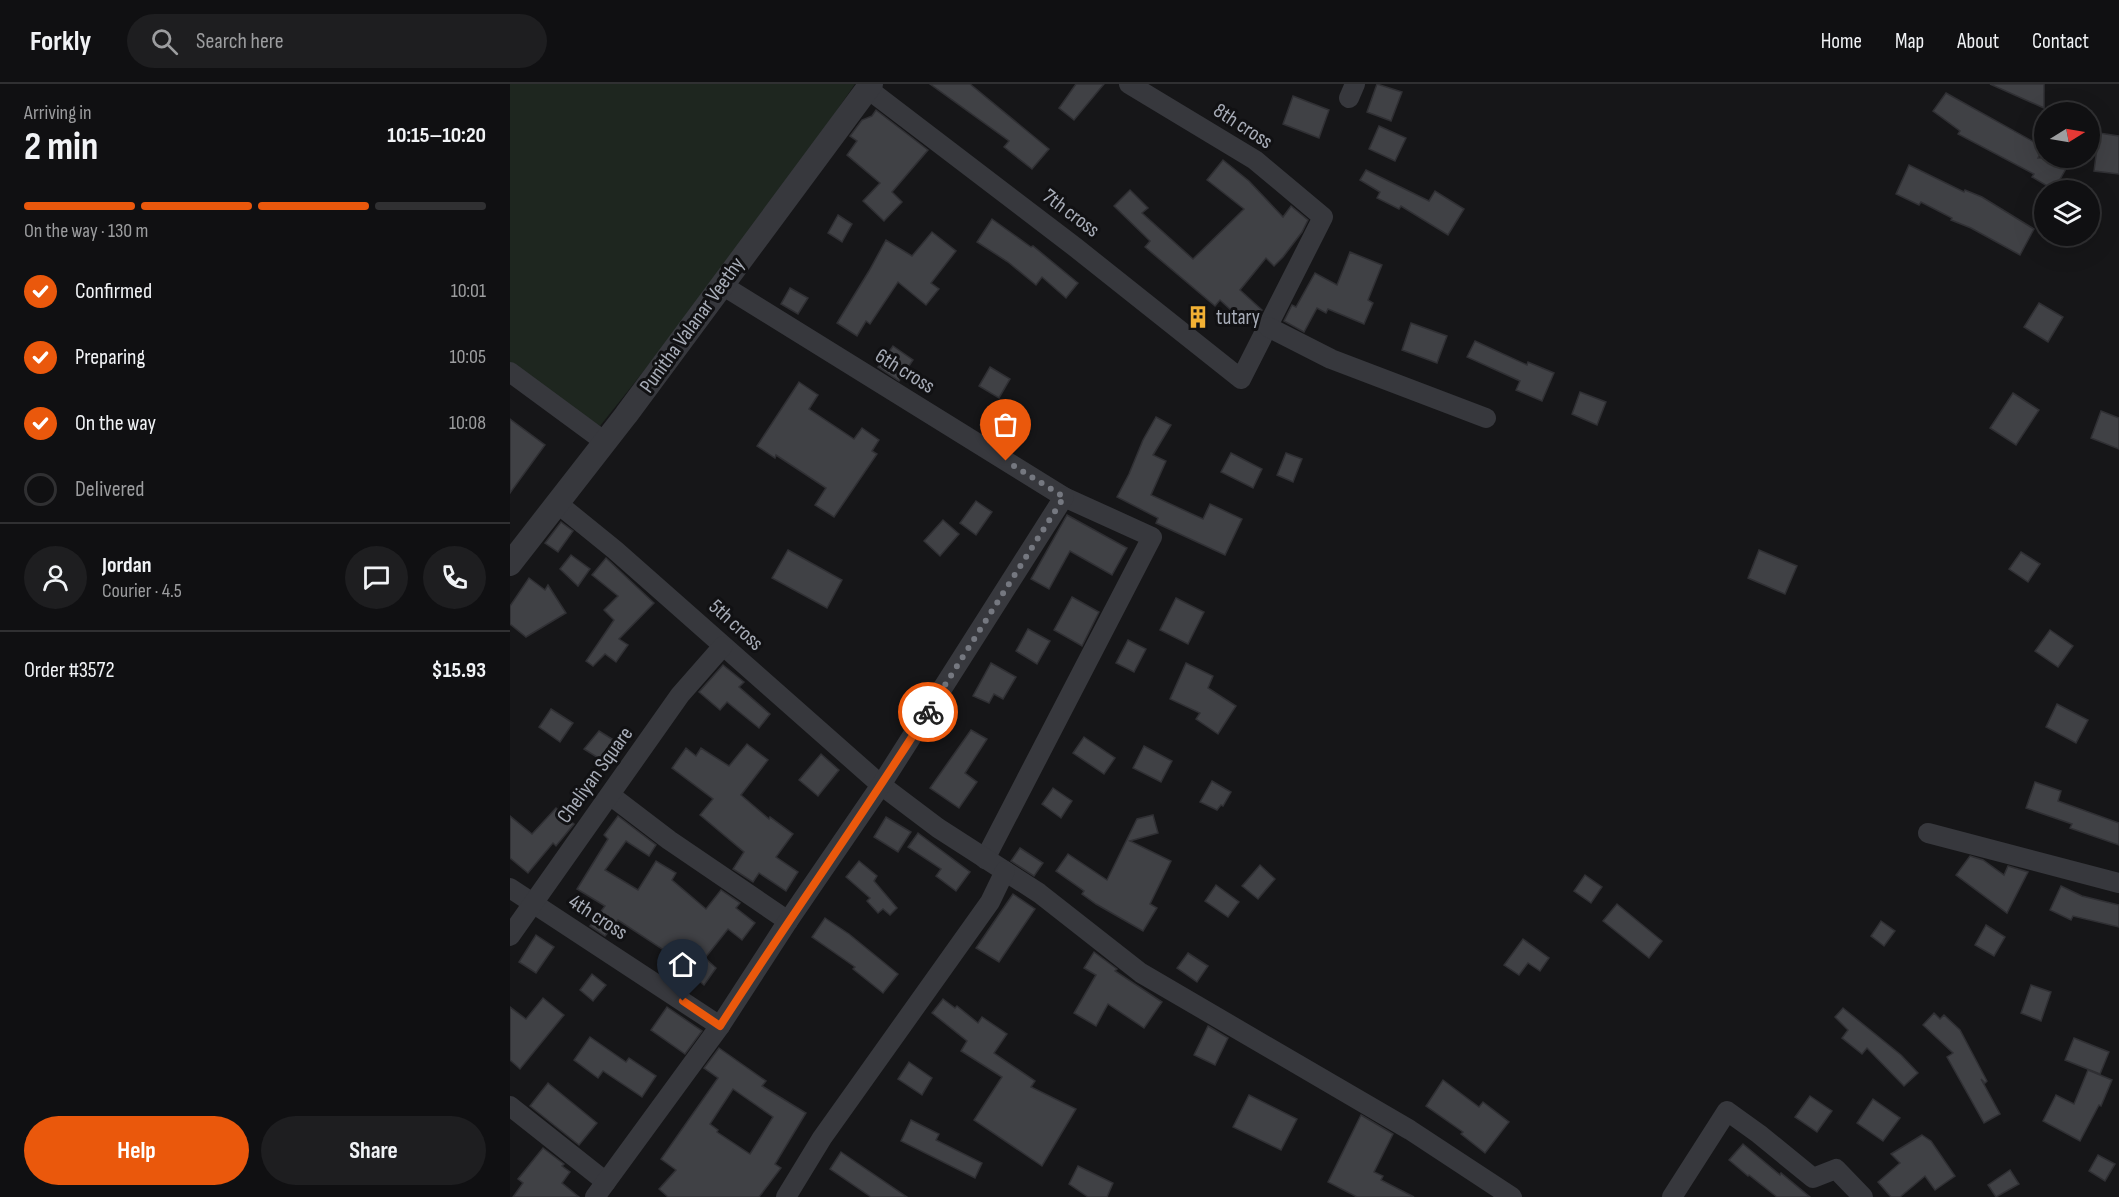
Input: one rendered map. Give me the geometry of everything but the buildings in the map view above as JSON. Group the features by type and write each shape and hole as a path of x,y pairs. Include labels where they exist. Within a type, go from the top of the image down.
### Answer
{"street":[{"name":"8th cross","path":"1129,84 1255,160 1323,217 1268,327"},
{"name":"Punitha Valanar Veethy","path":"513,555 605,442 870,87"},
{"name":"7th cross","path":"870,87 1241,379 1268,327"},
{"name":"6th cross","path":"722,285 1064,497 1152,537 986,859"},
{"path":"1268,327 1331,359 1486,418"},
{"path":"510,372 605,442"},
{"path":"510,1106 601,1190 720,1026 881,785 1064,497"},
{"name":"5th cross","path":"557,503 615,550 881,785 938,828 1039,893 1142,973 1410,1131 1512,1197"},
{"name":"Cheliyan Square","path":"510,936 680,695 723,646"},
{"path":"610,795 669,840 789,921"},
{"path":"1928,833 2119,883"},
{"path":"786,1197 822,1138 990,902 1005,872"},
{"name":"4th cross","path":"510,888 720,1026"},
{"path":"1672,1197 1727,1111 1813,1178 1836,1169 1863,1197"}],"shaded area":[{"path":"510,84 855,84 731,258 600,426 510,366"}],"way so far":[{"path":"928,712 1064,497 1006,461"}],"place":[{"name":"tutary","path":"1198,317"}],"route":[{"path":"683,1001 720,1026 928,712"}]}
